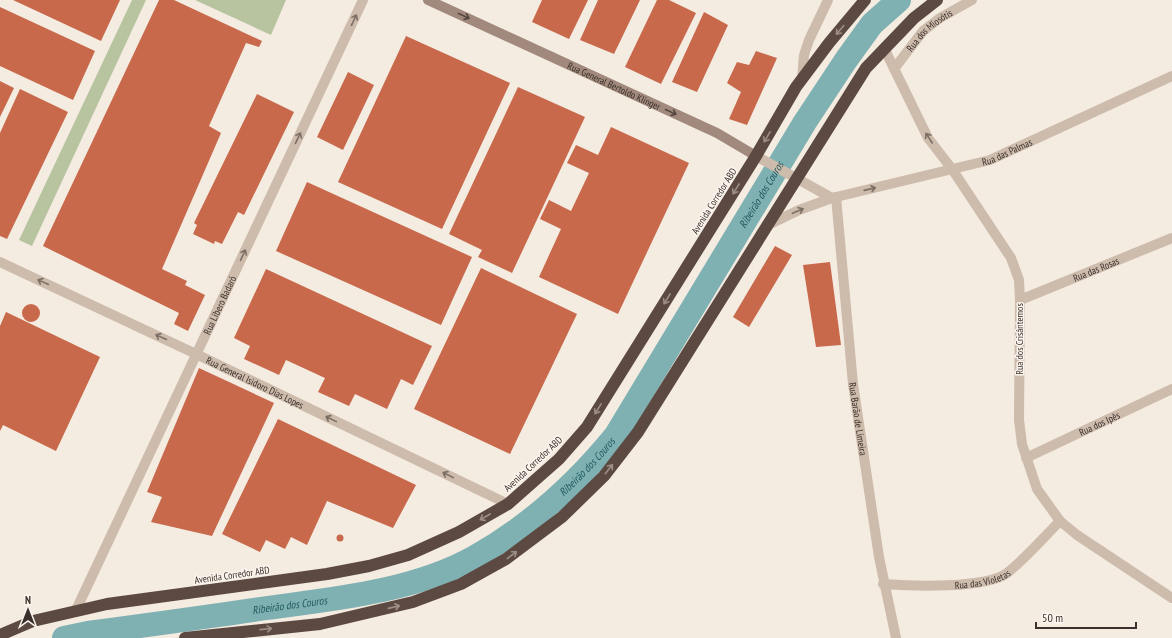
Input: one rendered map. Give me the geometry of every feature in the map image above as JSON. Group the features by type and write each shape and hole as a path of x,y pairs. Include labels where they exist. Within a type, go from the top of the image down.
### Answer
{"highway":[{"name":"Avenida Corredor ABD","path":"0,635 33,621 107,604 327,574 369,566 408,555 459,532 508,504 559,459 587,427 760,158 802,79 829,43 865,0"},
{"path":"185,638 320,624 413,602 461,584 506,559 562,517 604,476 638,432 766,226 792,176 866,68 914,18 937,0"}],"street":[{"name":"Rua Libero Badaró","path":"76,610 363,0"},
{"name":"Rua General Bertoldo Klinger","path":"428,0 717,133 792,176"},
{"path":"802,79 806,48 828,0"},
{"name":"Rua dos Miosótis","path":"894,69 924,31 940,18 972,0"},
{"name":"Rua dos Crisântemos","path":"884,48 928,138 952,169 1011,258 1019,280 1019,420 1022,444 1036,490 1060,521 1077,535 1172,598"},
{"name":"Rua das Palmas","path":"766,226 799,210 834,198 990,160 1172,76"},
{"path":"792,176 834,198"},
{"name":"Rua Barão de Limeira","path":"834,198 853,384 883,584 896,638"},
{"name":"Rua das Rosas","path":"1020,300 1172,238"},
{"name":"Rua General Isidoro Dias Lopes","path":"0,262 196,354 508,504"},
{"name":"Rua dos Ipês","path":"1026,458 1172,389"},
{"name":"Rua das Violetas","path":"883,584 977,584 993,580 1007,573 1060,521"}],"green space":[{"path":"132,0 146,0 32,246 19,240"},
{"path":"195,0 286,0 271,35"}],"building":[{"path":"13,0 120,0 101,41"},
{"path":"159,0 174,0 262,41 259,47 246,43 209,126 221,133 162,269 187,281 185,285 205,295 188,331 174,324 179,313 43,246"},
{"path":"542,0 588,0 569,39 532,22"},
{"path":"598,0 640,0 614,54 580,40"},
{"path":"657,0 669,0 696,13 661,84 625,67"},
{"path":"0,7 95,51 73,100 0,66"},
{"path":"704,12 728,25 697,92 672,82"},
{"path":"406,36 510,83 442,229 338,182"},
{"path":"756,51 777,58 747,125 729,119 741,92 727,83 737,62 749,65"},
{"path":"348,72 374,85 343,150 317,137"},
{"path":"0,81 14,88 0,117"},
{"path":"518,87 585,117 512,273 478,257 482,250 449,234"},
{"path":"20,89 68,112 7,239 0,236 0,133"},
{"path":"257,94 294,112 244,215 238,212 222,244 215,241 214,244 193,234 197,225 194,223"},
{"path":"611,127 689,163 618,314 539,277 561,229 540,219 549,200 571,211 589,173 567,163 576,145 598,155"},
{"path":"307,182 472,257 441,325 276,251"},
{"path":"775,246 792,255 749,327 733,317"},
{"path":"830,262 841,345 816,347 803,265"},
{"path":"481,268 577,314 510,454 414,409"},
{"path":"266,269 432,346 413,385 401,379 387,409 355,394 349,406 318,392 325,378 286,360 279,375 244,359 250,346 234,338"},
{"path":"31,304 37,307 40,313 37,319 31,322 25,319 22,313 25,307"},
{"path":"6,312 100,357 56,451 3,425 0,431 0,326"},
{"path":"199,368 274,403 212,536 151,522 162,497 147,492"},
{"path":"278,419 416,485 393,528 327,501 307,545 291,537 285,549 266,540 260,552 222,534"},
{"path":"340,534 343,535 343,541 340,542 337,541 336,538 337,535"}],"waterway":[{"name":"Ribeirão dos Couros","path":"64,638 88,633 346,597 400,586 452,569 495,545 533,518 568,487 616,435 805,122 872,24 899,0"}]}
